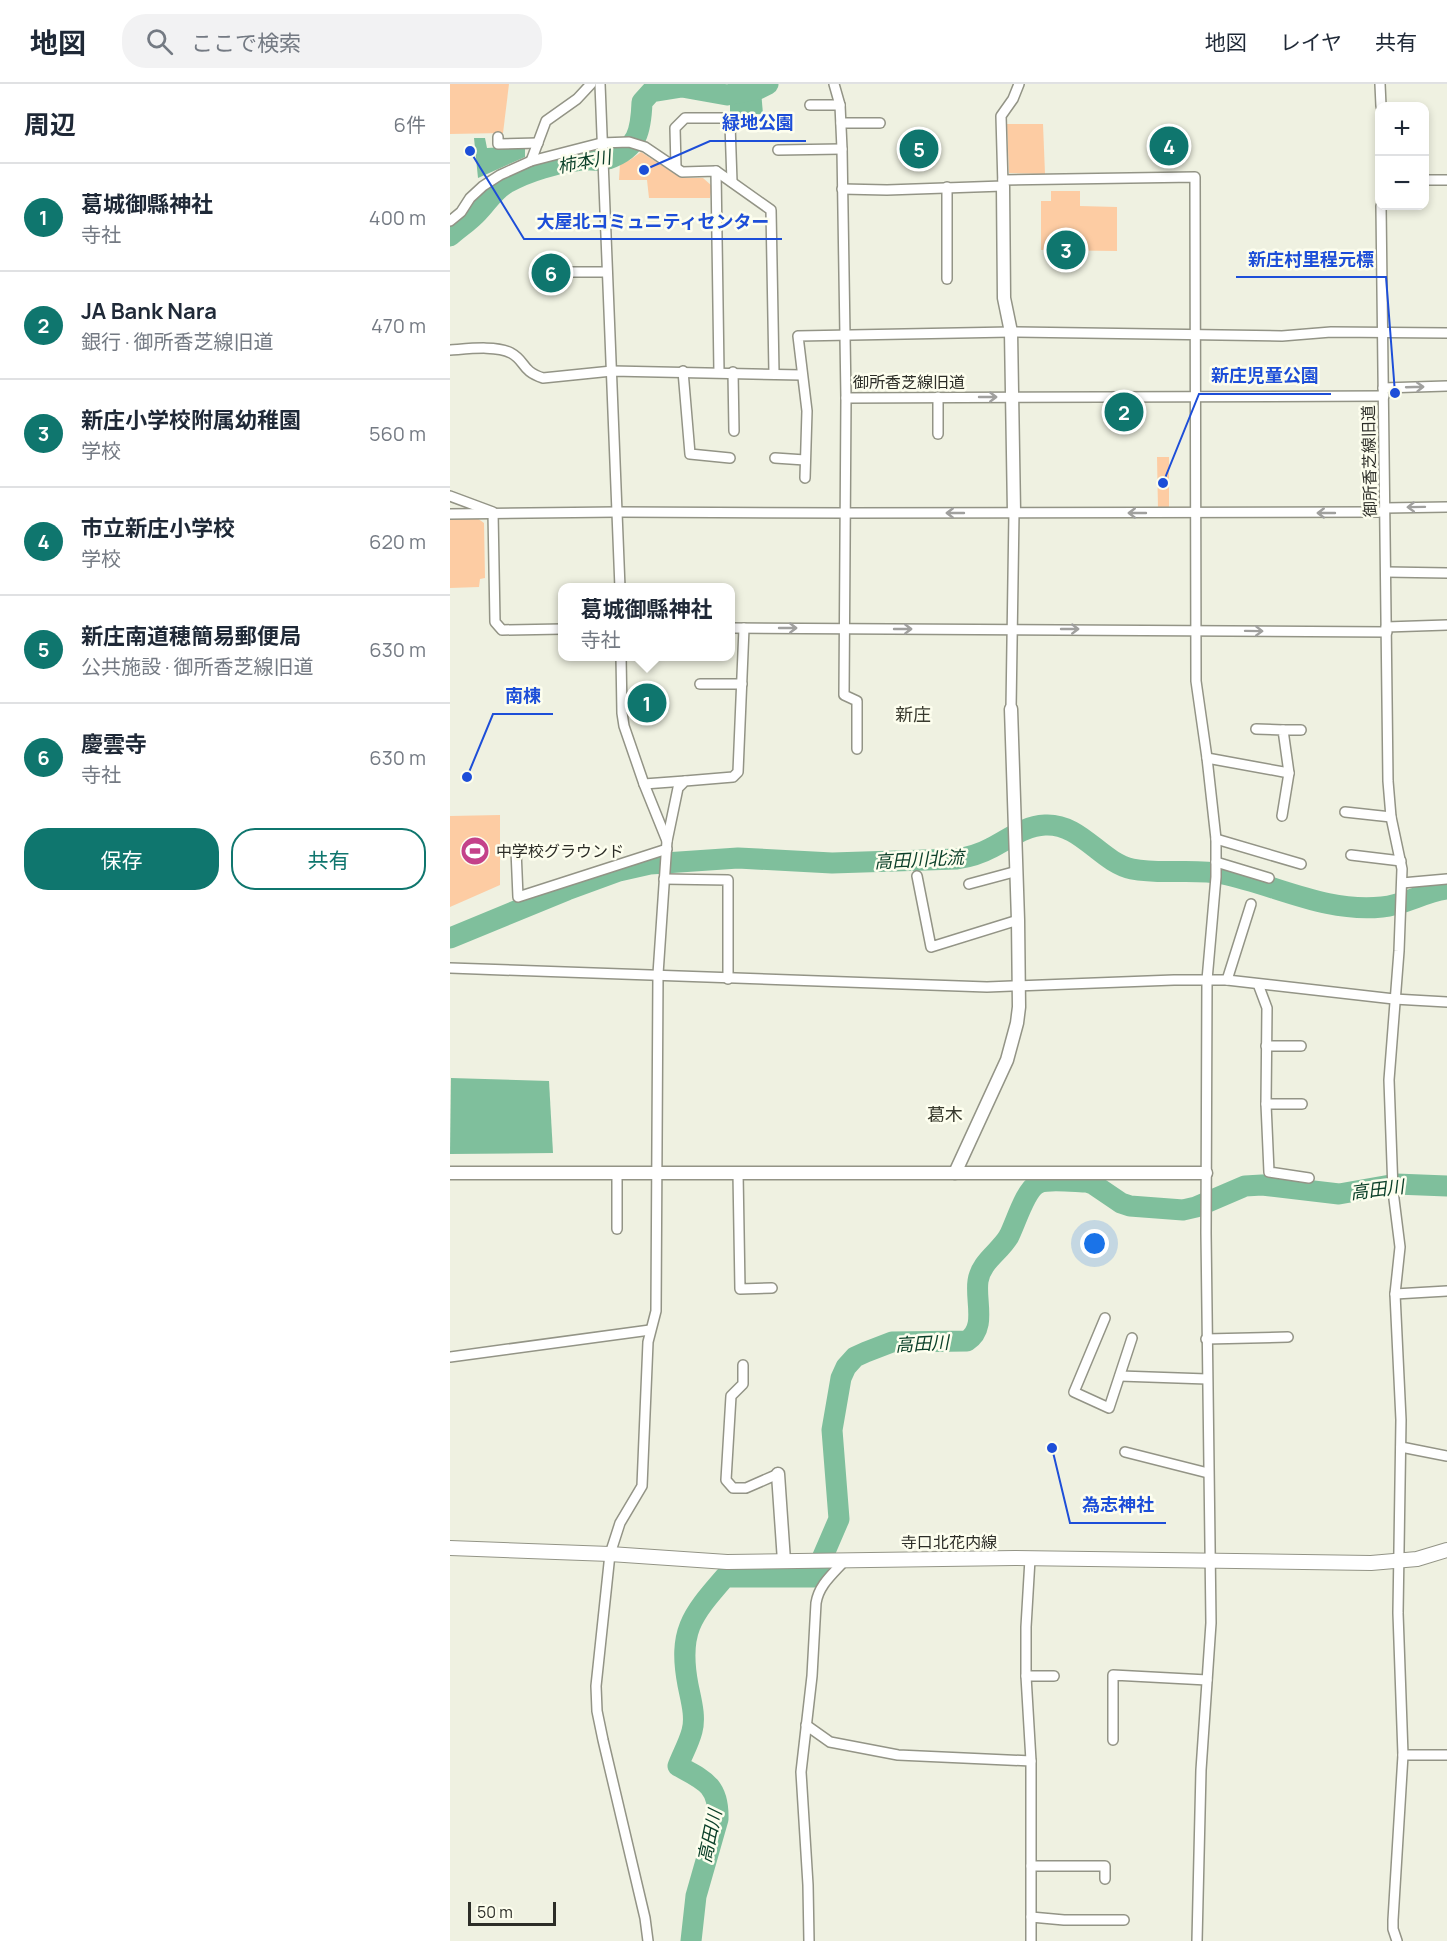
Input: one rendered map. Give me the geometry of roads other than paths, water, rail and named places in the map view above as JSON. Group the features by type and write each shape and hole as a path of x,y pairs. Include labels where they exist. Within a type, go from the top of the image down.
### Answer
{"main road":[{"name":"寺口北花内線","path":"450,1548 610,1554 727,1562 831,1559 1030,1559 1371,1563 1417,1559 1447,1550"}],"street":[{"path":"531,160 546,122 577,99 591,84"},
{"path":"600,84 620,583"},
{"name":"御所香芝線旧道","path":"834,84 842,123 846,398 1195,397 1384,392 1388,781 1391,817 1401,861 1402,883 1389,1080 1393,1191 1400,1246 1395,1294 1401,1393 1398,1613 1403,1755 1392,1920 1397,1941"},
{"path":"955,1173 1007,1060 1014,1040 1019,1007 1017,841 1011,709 1011,629 1014,583 1013,397 1011,332 1004,298 1001,116 1013,99 1019,84"},
{"path":"1380,84 1381,102"},
{"path":"810,105 840,105"},
{"path":"676,167 675,128 685,118 725,118 730,124 732,182"},
{"path":"842,123 880,123"},
{"path":"498,137 498,144 538,143"},
{"path":"450,220 461,212 470,198 483,186 531,160 629,142 645,147 682,172 716,171 771,210 774,374"},
{"path":"778,150 842,149"},
{"path":"716,171 719,372"},
{"path":"842,189 887,190 1003,183 1195,177 1197,696 1216,839 1216,877 1207,980 1206,1339 1211,1623 1201,1770 1197,1941"},
{"path":"1429,180 1447,180"},
{"path":"947,187 947,279"},
{"path":"1381,210 1384,392 1447,386"},
{"path":"568,272 607,272"},
{"path":"804,478 807,411 798,336 1011,332 1282,336 1331,332 1446,333"},
{"path":"450,350 500,349 510,352 518,358 525,369 543,378 612,371 802,375"},
{"path":"683,371 690,454 730,458"},
{"path":"733,372 734,431"},
{"path":"938,397 938,434"},
{"path":"846,398 844,694 856,701 857,749"},
{"path":"775,458 805,460"},
{"path":"450,496 493,512"},
{"path":"450,514 493,512 1196,513 1447,507"},
{"path":"493,512 495,622 502,630 558,629"},
{"path":"1386,572 1447,573"},
{"path":"735,628 1195,630 1387,629 1447,625"},
{"path":"644,784 734,777 738,772 744,628"},
{"path":"621,661 624,726 667,848"},
{"path":"700,684 742,684"},
{"path":"1256,729 1301,730"},
{"path":"1282,816 1289,773 1283,730"},
{"path":"1207,758 1289,773"},
{"path":"648,1941 645,1918 597,1711 598,1656 610,1554 620,1523 642,1486 648,1342 656,1311 658,974 667,848 678,788 685,781"},
{"path":"1345,812 1391,817"},
{"path":"1216,839 1301,864"},
{"path":"516,850 518,897 667,848"},
{"path":"1351,855 1401,861"},
{"path":"1216,862 1269,878"},
{"path":"969,884 1017,871"},
{"path":"916,876 931,947 1018,920"},
{"path":"664,879 728,880 728,979"},
{"path":"1402,883 1447,879"},
{"path":"1227,980 1251,904"},
{"path":"450,968 987,987 1227,980 1394,999 1447,1002"},
{"path":"1258,984 1267,1008 1266,1104 1269,1172 1309,1178"},
{"path":"1266,1046 1301,1046"},
{"path":"1266,1104 1302,1104"},
{"path":"450,1173 1206,1173"},
{"path":"617,1173 617,1229"},
{"path":"738,1173 740,1288 772,1288"},
{"path":"1395,1294 1447,1292"},
{"path":"1105,1318 1074,1392 1109,1408 1132,1338"},
{"path":"450,1357 650,1330"},
{"path":"1206,1339 1288,1337"},
{"path":"743,1365 743,1384 731,1396 726,1480 733,1488 746,1488 778,1474 784,1561"},
{"path":"1120,1376 1207,1379"},
{"path":"1401,1447 1447,1456"},
{"path":"1125,1452 1208,1473"},
{"path":"808,1941 808,1885 801,1772 818,1593 846,1559"},
{"path":"1030,1559 1026,1676 1031,1761 1031,1941"},
{"path":"1113,1740 1113,1675 1208,1680"},
{"path":"1026,1676 1054,1676"},
{"path":"806,1725 830,1742 898,1755 1031,1761"},
{"path":"1403,1755 1447,1755"},
{"path":"1031,1866 1105,1866 1105,1879"},
{"path":"1031,1917 1064,1920 1124,1920"}],"waterway":[{"name":"柿本川","path":"450,236 475,215 498,189 515,179 562,163 605,160 626,150 639,130 642,102 651,92 682,87 727,95 758,89 768,84"},
{"name":"高田川北流","path":"450,938 567,890 619,871 650,864 738,858 832,863 957,859 983,852 1023,830 1045,825 1069,830 1110,859 1132,869 1212,872 1341,906 1361,908 1390,906 1447,889"},
{"name":"高田川","path":"691,1941 696,1896 718,1819 718,1808 713,1791 708,1785 678,1766 693,1726 693,1708 685,1667 686,1638 703,1603 725,1577 814,1577 839,1519 832,1430 841,1378 846,1367 855,1357 892,1342 967,1341 973,1336 977,1329 979,1314 977,1289 980,1274 1009,1236 1029,1193 1041,1182 1087,1182 1130,1206 1183,1210 1196,1207 1245,1186 1262,1185 1339,1194 1396,1184 1447,1186"}],"place":[{"name":"市立新庄小学校","path":"1169,146"},
{"name":"新庄南道穂簡易郵便局","path":"919,149"},
{"name":"大屋北コミュニティセンター","path":"470,151"},
{"name":"緑地公園","path":"644,170"},
{"name":"新庄小学校附属幼稚園","path":"1066,250"},
{"name":"慶雲寺","path":"551,273"},
{"name":"新庄村里程元標","path":"1395,393"},
{"name":"JA Bank Nara","path":"1124,412"},
{"name":"新庄児童公園","path":"1163,483"},
{"name":"葛城御縣神社","path":"647,703"},
{"name":"南棟","path":"467,777"},
{"name":"中学校グラウンド","path":"475,851"},
{"name":"為志神社","path":"1052,1448"}],"district":[{"name":"新庄","path":"913,714"},
{"name":"葛木","path":"945,1114"}]}
